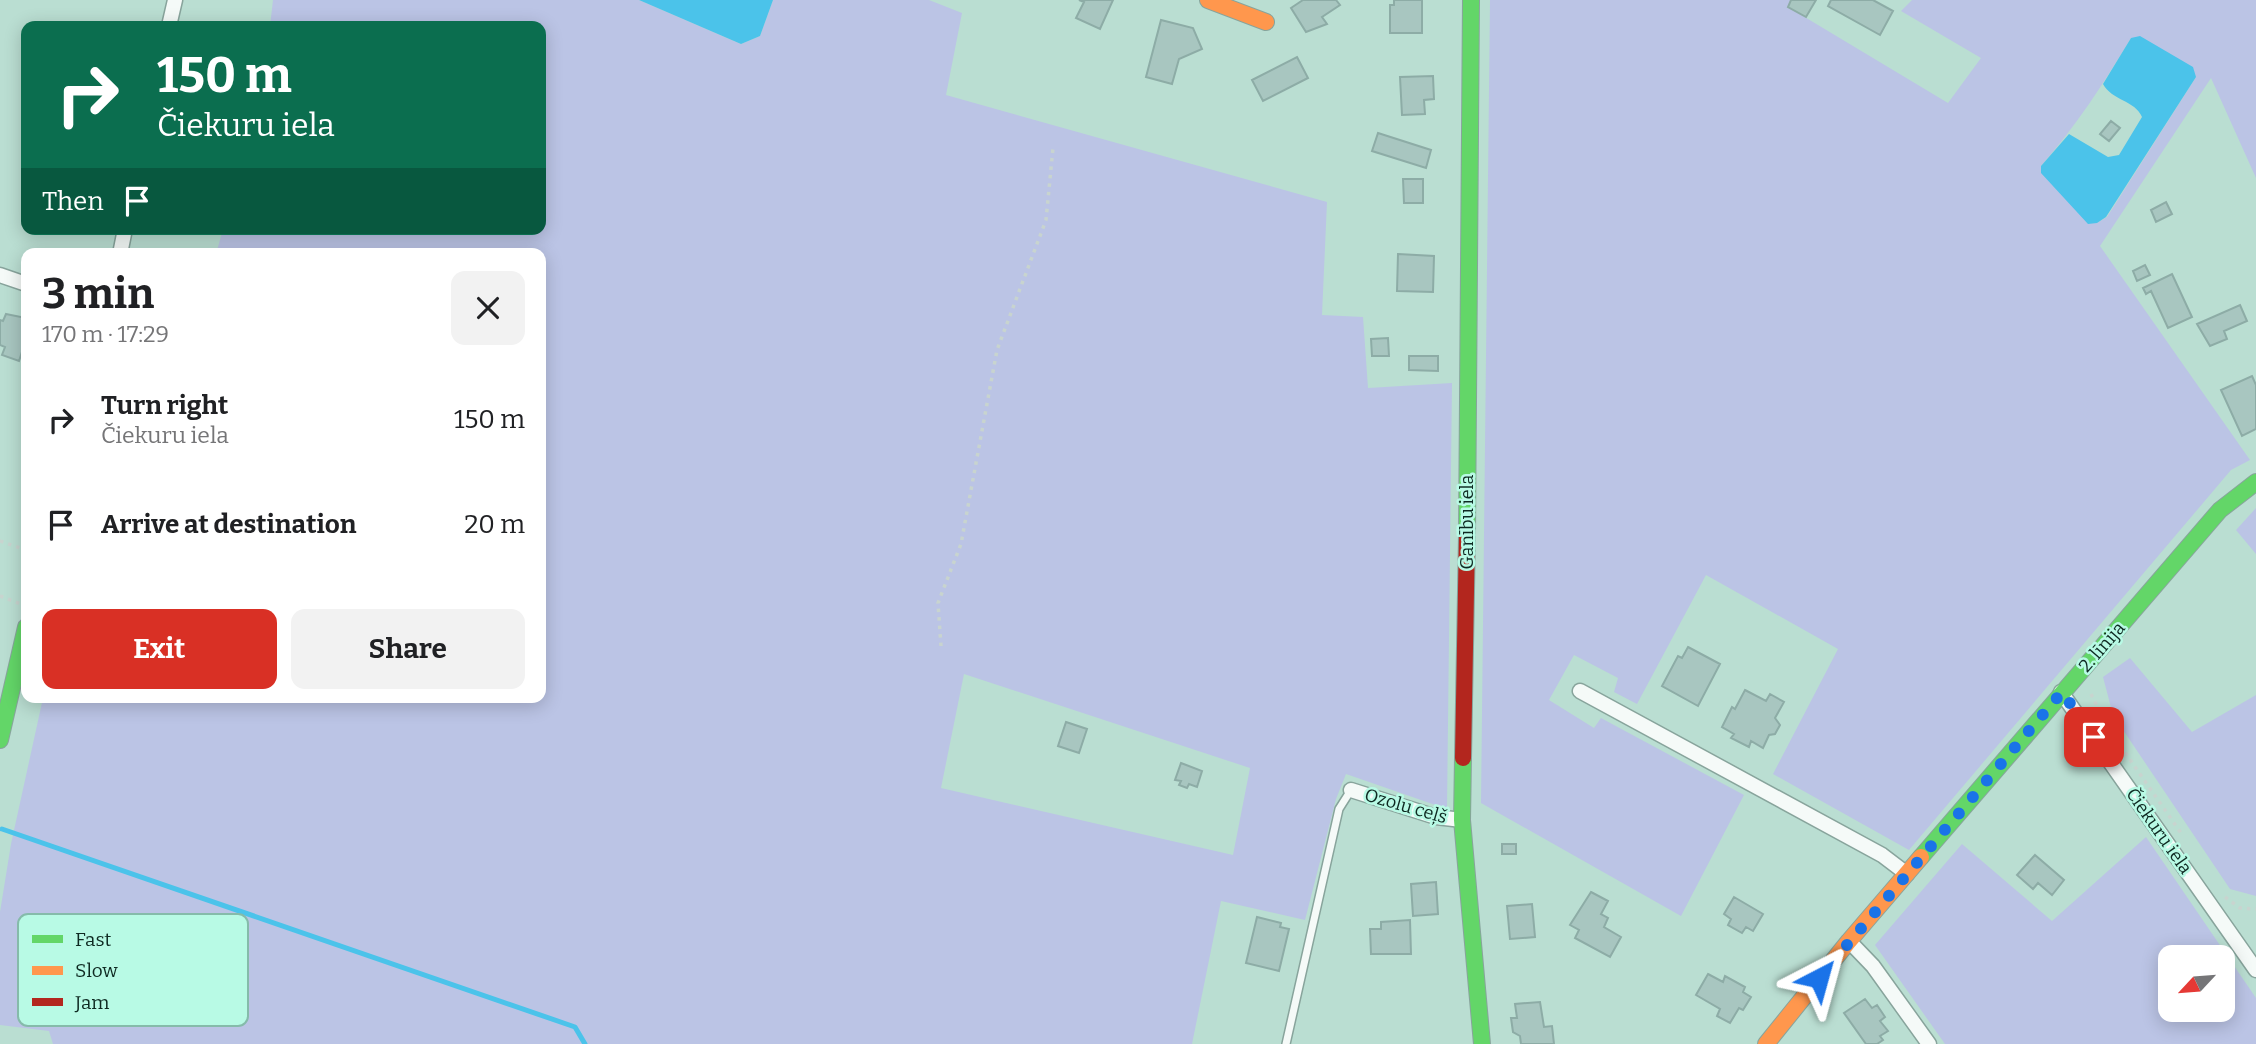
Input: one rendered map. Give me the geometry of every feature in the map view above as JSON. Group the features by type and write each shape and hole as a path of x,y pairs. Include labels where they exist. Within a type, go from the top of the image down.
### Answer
{"street":[{"path":"170,21 175,0"},
{"path":"1208,0 1266,22"},
{"name":"Ganību iela","path":"1471,0 1467,640 1462,821 1482,1044"},
{"path":"0,275 21,282"},
{"name":"2. līnija","path":"1766,1044 1849,941 2220,510 2256,482"},
{"path":"0,740 21,649"},
{"path":"1580,691 1882,855 1907,874"},
{"name":"Čiekuru iela","path":"2062,692 2256,970"},
{"name":"Ozolu ceļš","path":"1351,790 1436,817 1462,821"},
{"path":"1849,941 1873,965 1929,1044"}],"lane":[{"path":"1286,1044 1339,809 1351,790"}],"path":[{"path":"942,646 938,603 961,544 998,350 1046,220 1053,148"},
{"path":"0,541 21,548"},
{"path":"0,596 21,604"},
{"path":"2091,694 2108,728 2187,842"},
{"path":"2219,887 2227,899 2240,908 2256,909"}],"shaded area":[{"path":"273,0 639,0 741,44 760,36 773,0 929,0 962,13 946,95 1327,202 1322,315 1363,317 1368,388 1452,383 1447,809 1346,774 1336,799 1305,920 1221,901 1192,1044 53,1044 49,1031 0,1025 0,912 11,844 42,703 546,703 546,248 218,248 221,235 546,235 546,21 271,21","holes":["964,674 1250,768 1233,855 941,788"]},
{"path":"1490,0 1791,0 1788,7 1948,103 1981,58 1901,11 1912,0 2256,0 2256,178 2211,78 2100,246 2250,460 2231,470 1909,850 1773,774 1838,649 1706,575 1637,704 1614,692 1618,678 1574,655 1549,700 1594,728 1601,718 1744,795 1681,916 1481,803","holes":["2131,38 2196,77 2107,217 2097,223 2041,166 2089,104"]},
{"path":"2256,508 2256,554 2236,530"},
{"path":"2130,658 2192,732 2256,695 2256,896 2230,889 2113,715 2103,677"},
{"path":"2146,837 2220,945 2158,945 2158,1022 2235,1022 2235,967 2256,998 2256,1044 1945,1044 1875,945 1962,844 2052,921"}],"water":[{"path":"639,0 773,0 760,36 741,44"},
{"path":"2140,36 2193,67 2196,77 2106,217 2097,223 2088,224 2041,173 2041,166 2069,134 2108,157 2119,155 2142,117 2134,107 2112,94 2103,84 2131,38"}],"building":[{"path":"1079,0 1113,0 1100,29 1076,18 1084,2"},
{"path":"1303,0 1336,0 1340,5 1322,17 1327,24 1306,32 1291,8"},
{"path":"1394,0 1422,0 1422,33 1390,33 1390,5 1394,5"},
{"path":"1791,0 1816,0 1806,17 1788,7"},
{"path":"1831,0 1873,0 1893,11 1880,35 1828,6"},
{"path":"1161,20 1193,28 1202,49 1179,59 1172,84 1146,77"},
{"path":"1297,57 1308,78 1263,101 1252,80"},
{"path":"1433,76 1434,99 1424,100 1425,114 1402,115 1400,77"},
{"path":"2111,121 2120,128 2109,141 2100,134"},
{"path":"1378,133 1431,150 1426,168 1372,151"},
{"path":"1403,179 1423,179 1423,203 1404,203"},
{"path":"2166,202 2172,214 2156,222 2151,210"},
{"path":"1398,254 1434,256 1433,292 1397,291"},
{"path":"2145,265 2150,275 2137,281 2133,271"},
{"path":"2172,274 2192,317 2168,328 2151,291 2146,294 2143,288"},
{"path":"2240,305 2247,321 2224,331 2227,339 2210,346 2197,324"},
{"path":"6,314 21,317 19,361 2,355 5,347 0,345 0,320 3,321"},
{"path":"1388,338 1389,356 1372,356 1371,339"},
{"path":"1409,356 1438,356 1438,371 1409,370"},
{"path":"2252,376 2256,385 2256,429 2242,436 2221,390"},
{"path":"1688,647 1720,664 1698,706 1662,686 1678,656 1682,658"},
{"path":"1745,690 1766,701 1770,694 1784,702 1775,718 1780,725 1775,734 1769,735 1763,748 1751,741 1749,747 1731,738 1734,734 1722,727"},
{"path":"1066,722 1087,729 1079,753 1058,746"},
{"path":"1181,763 1202,771 1197,787 1189,784 1187,788 1179,785 1181,781 1175,780"},
{"path":"1502,844 1516,844 1516,854 1502,854"},
{"path":"2035,855 2064,880 2052,895 2038,883 2033,889 2017,875"},
{"path":"1436,882 1438,914 1413,916 1411,884"},
{"path":"1591,892 1608,901 1601,914 1608,918 1604,927 1621,937 1610,957 1575,938 1579,930 1570,925"},
{"path":"1734,897 1763,914 1753,931 1746,927 1742,933 1728,925 1731,919 1724,914"},
{"path":"1532,904 1535,937 1510,939 1507,906"},
{"path":"1257,917 1281,923 1280,927 1289,929 1279,971 1246,963"},
{"path":"1410,920 1411,954 1371,954 1370,929 1381,929 1381,922"},
{"path":"1708,974 1723,982 1725,976 1745,987 1743,992 1751,997 1743,1010 1739,1008 1730,1023 1717,1016 1720,1009 1696,995"},
{"path":"1865,999 1872,1008 1877,1005 1885,1017 1880,1021 1888,1031 1880,1036 1883,1040 1877,1044 1866,1044 1844,1013"},
{"path":"1540,1002 1544,1027 1552,1026 1554,1044 1521,1044 1520,1036 1513,1032 1511,1018 1517,1018 1515,1004"}],"waterway":[{"path":"2,829 248,914"},
{"path":"248,914 575,1027 585,1044"}],"traffic: fast":[{"path":"1467,535 1471,0"},
{"path":"1921,857 2220,510 2256,482"},
{"path":"0,740 21,649"},
{"path":"1463,758 1462,820 1482,1044"}],"traffic: slow":[{"path":"1208,0 1266,22"},
{"path":"1766,1044 1921,857"}],"traffic: jam":[{"path":"1463,758 1467,535"}],"route":[{"path":"1819,978 2062,692 2094,737"}]}
